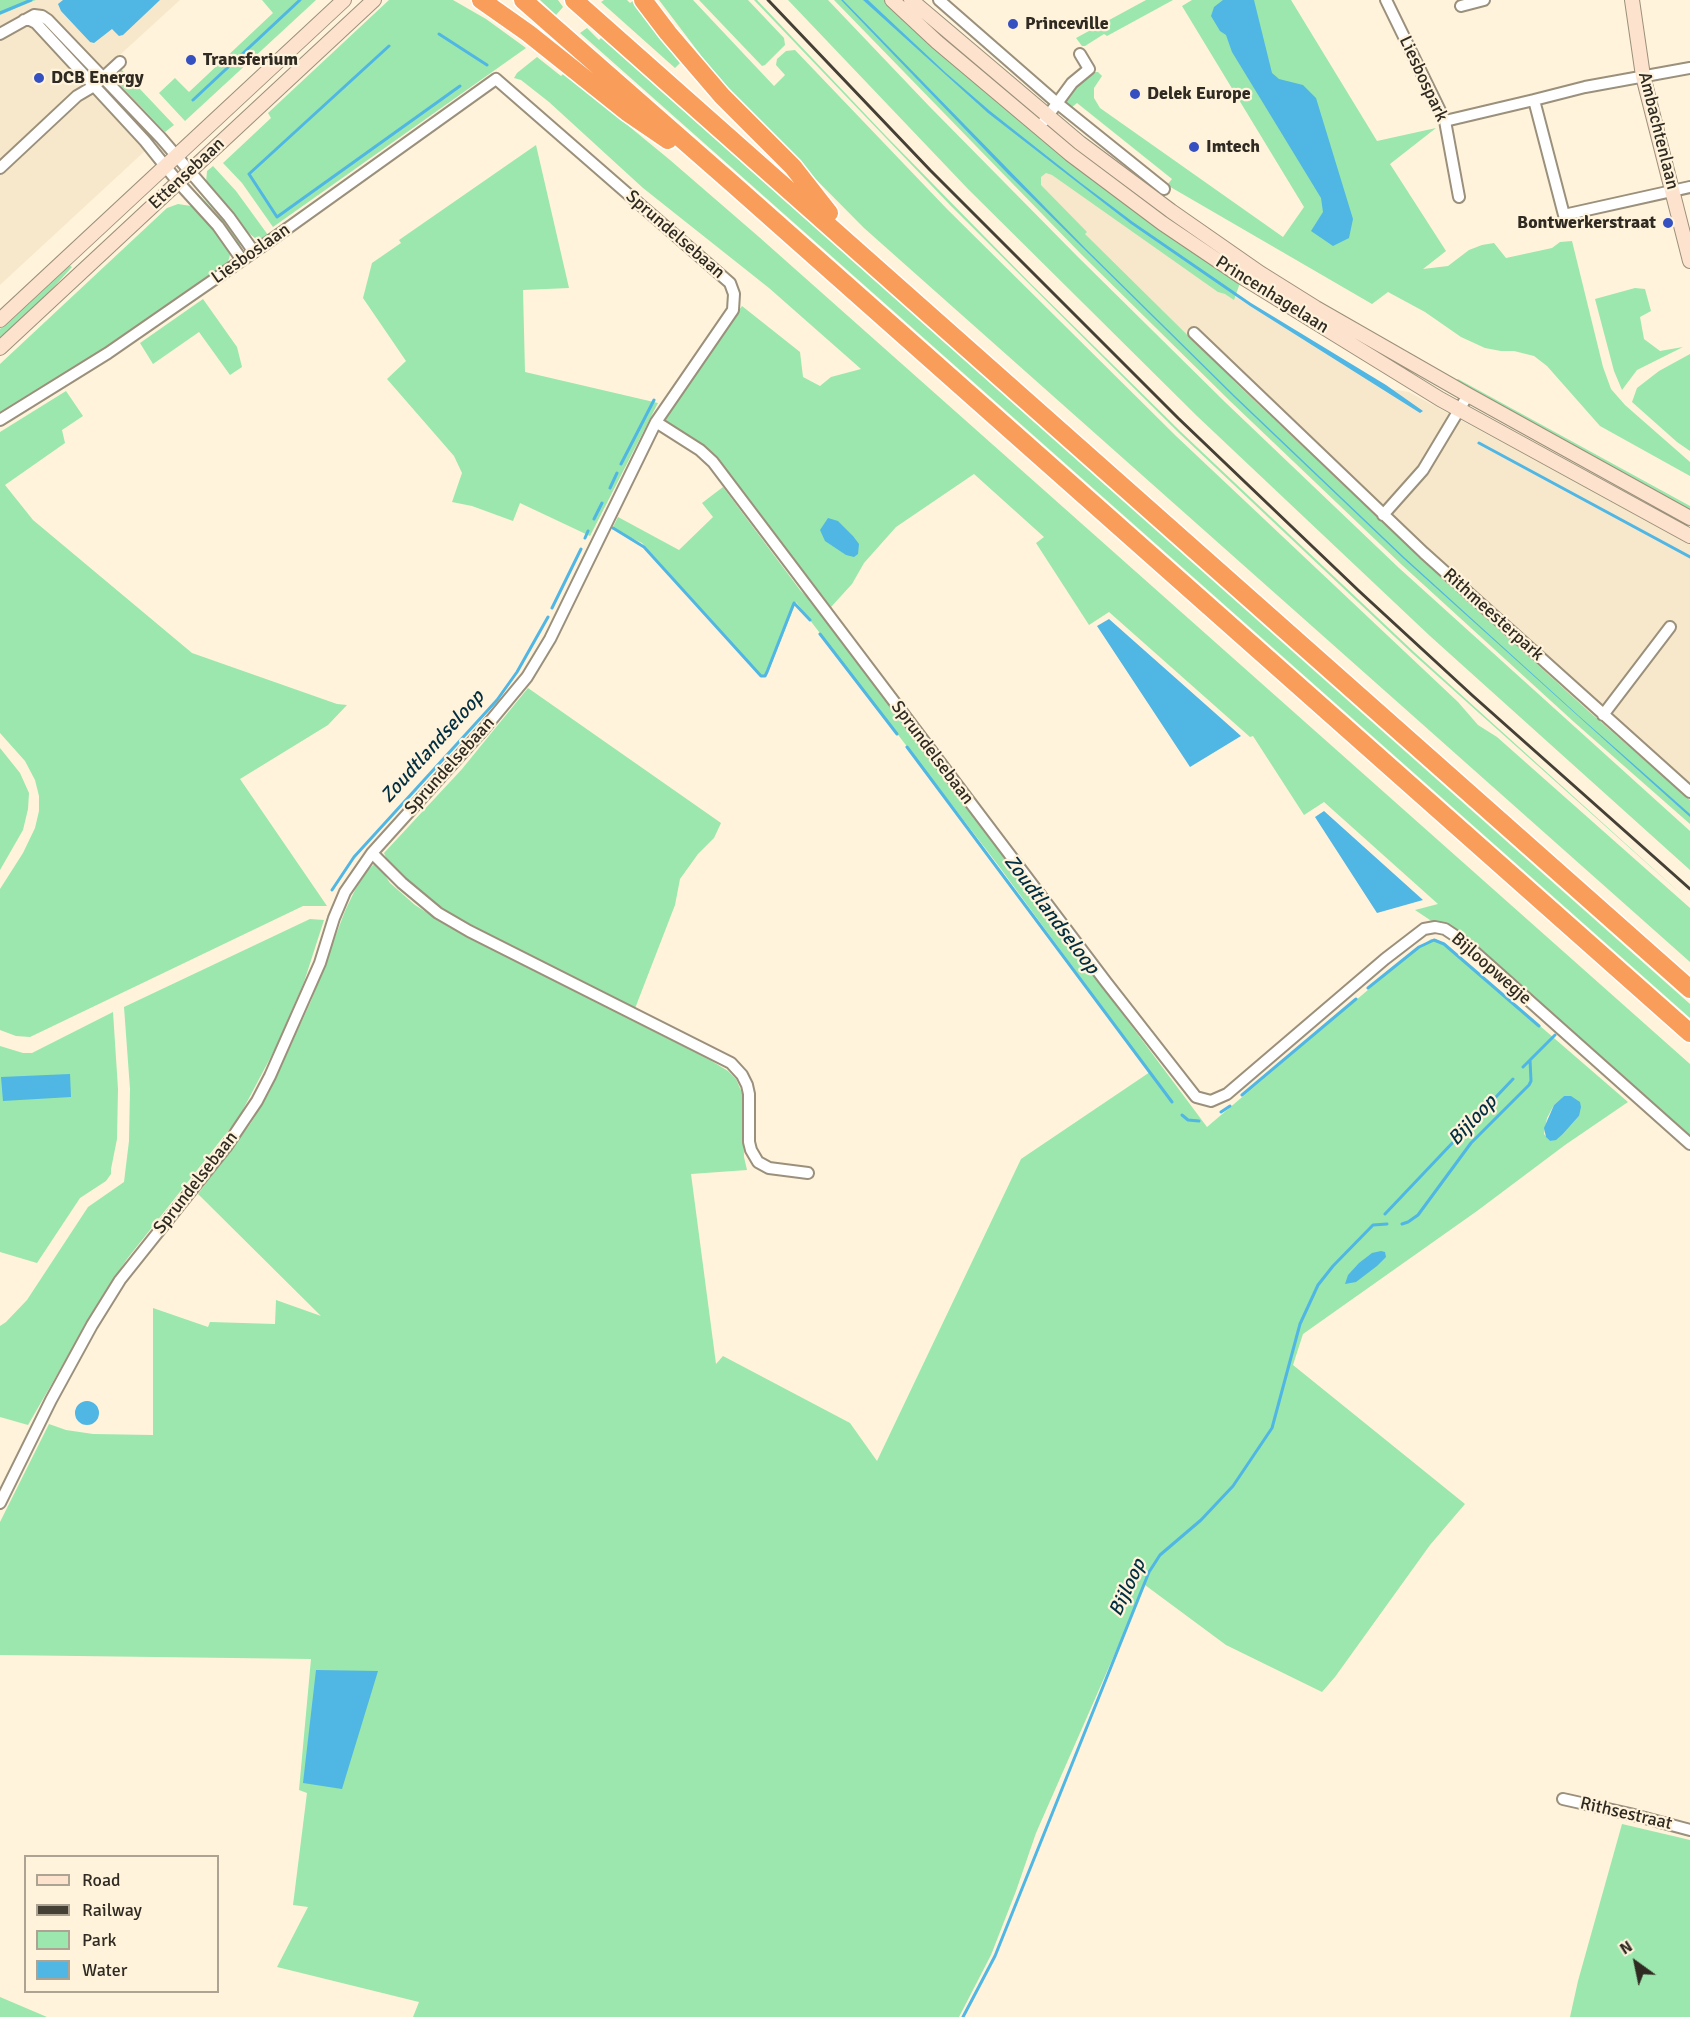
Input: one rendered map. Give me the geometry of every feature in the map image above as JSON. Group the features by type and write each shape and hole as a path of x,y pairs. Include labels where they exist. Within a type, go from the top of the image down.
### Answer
{"highway":[{"path":"481,0 528,33 577,59 734,184 1690,1032"},
{"path":"523,0 542,16 577,59"},
{"path":"574,0 1690,989"},
{"path":"643,0 722,96 793,167 855,248"}],"main road":[{"name":"Ettensebaan","path":"0,320 344,0"},
{"name":"Ettensebaan","path":"0,348 374,0"},
{"name":"Princenhagelaan","path":"892,0 937,42 1038,128 1145,210 1233,271 1460,410 1690,536"},
{"name":"Princenhagelaan","path":"911,0 1047,116 1162,204 1260,273 1316,308 1468,395 1690,518"},
{"name":"Ambachtenlaan","path":"1632,0 1643,76 1690,261"}],"street":[{"path":"939,0 1057,103 1164,189"},
{"name":"Liesbospark","path":"1386,0 1444,121 1459,197"},
{"path":"1461,6 1484,0"},
{"path":"0,34 34,15 45,17 104,76 176,156 229,217 254,252"},
{"path":"24,21 30,20 36,23 94,86 218,226 242,260"},
{"path":"1038,128 1072,83 1089,69 1080,54"},
{"path":"0,168 77,96 94,86 120,62"},
{"path":"1444,121 1643,76 1690,68"},
{"name":"Liesboslaan","path":"0,420 108,353 496,79"},
{"name":"Sprundelsebaan","path":"0,1503 51,1400 92,1325 120,1280 226,1147 257,1101 321,963 334,918 345,892 372,853 483,730 526,677 550,639 656,422 733,310 734,294 730,283 496,79"},
{"path":"1534,100 1564,215 1690,187"},
{"name":"Rithmeesterpark","path":"1194,333 1383,515 1690,792"},
{"path":"1383,515 1423,470 1468,395"},
{"name":"Sprundelsebaan","path":"656,422 700,450 712,462 1106,982 1196,1097"},
{"path":"1603,715 1670,627"},
{"path":"372,853 438,914 731,1063 742,1075 747,1085 749,1142 758,1162 769,1168 808,1173"},
{"name":"Bijloopwegje","path":"1196,1097 1211,1101 1227,1094 1385,959 1424,929 1435,927 1445,929 1460,939 1690,1144"},
{"name":"Rithsestraat","path":"1563,1799 1690,1830"}],"shaded area":[{"path":"36,0 180,0 87,85 146,150 0,285 0,15"},
{"path":"1040,155 1177,258 1250,306 1384,388 1409,392 1690,544 1690,822 1010,172"}],"green space":[{"path":"0,0 36,0 0,15"},
{"path":"262,0 316,0 185,121 159,93 175,78 189,92 273,13"},
{"path":"389,0 453,0 486,19 526,48 273,227 242,183 223,163 271,118 268,113"},
{"path":"540,0 558,0 563,7 556,15"},
{"path":"627,0 630,3 633,1 680,63 675,68 601,2"},
{"path":"659,0 693,0 774,86 785,75 776,65 777,59 786,51 795,50 947,209 1176,436 1458,702 1478,725 1497,737 1690,908 1690,962 864,228 768,131 712,70"},
{"path":"699,0 748,0 784,38 785,45 762,66"},
{"path":"754,0 757,0 1030,283 1181,432 1414,652 1690,902 1412,653 1179,433 951,206"},
{"path":"788,0 828,0 1078,257 1226,403 1399,568 1690,831 1690,870 1430,636 1197,416 968,189"},
{"path":"834,0 887,0 916,28 1241,280 1234,300 1218,292 1052,175 1046,173 1041,177 1041,185 1087,232 1085,234 1241,388 1414,552 1586,709 1690,800 1690,824 1402,565 1230,401 1081,254"},
{"path":"1146,0 1173,0 1107,36 1104,34 1085,46 1082,46 1076,38"},
{"path":"1192,0 1291,0 1377,141 1436,128 1390,164 1446,251 1423,269 1448,266 1469,250 1482,245 1494,243 1506,258 1552,248 1560,242 1572,241 1603,367 1611,389 1625,405 1690,462 1690,476 1600,426 1547,366 1534,356 1485,348 1461,337 1425,312 1388,292 1372,304 1167,185 1172,179 1077,103 1071,108 1066,104 1066,100 1077,87 1094,72 1098,72 1102,76 1094,88 1094,98 1100,108 1283,237 1304,207 1182,6"},
{"path":"587,28 1690,1004 1690,1018 580,33"},
{"path":"537,57 561,76 564,73 759,237 1690,1064 1690,1138 1433,922 1415,910 1438,904 1324,802 1304,815 1253,736 1250,737 1109,612 1089,625 1036,543 1044,537 974,474 896,527 864,563 852,584 831,607 715,457 662,420 742,306 800,352 803,377 820,386 831,377 861,369 769,288 643,188 549,102 521,80 514,78"},
{"path":"121,69 174,125 165,132 116,81"},
{"path":"113,94 156,139 153,142 111,96"},
{"path":"536,145 569,288 523,290 525,372 658,403 590,536 520,503 513,521 472,506 452,502 462,473 454,456 387,379 406,361 363,298 372,263 401,243 399,240"},
{"path":"213,166 236,191 268,235 255,238 246,231 206,183 207,171"},
{"path":"198,194 220,216 241,245 237,247 197,197"},
{"path":"178,204 191,206 202,214 228,247 230,255 228,262 117,342 0,415 0,364 167,208"},
{"path":"69,265 72,267 33,310 0,340 0,329"},
{"path":"1635,288 1645,289 1651,311 1640,317 1644,339 1660,351 1683,347 1637,370 1622,390 1614,371 1595,299"},
{"path":"203,299 237,347 242,367 230,375 199,332 153,364 140,343"},
{"path":"1690,354 1690,451 1632,402 1637,388 1659,371"},
{"path":"1458,379 1690,506 1690,513 1455,381"},
{"path":"66,391 83,416 62,430 65,443 5,485 33,520 192,653 337,704 347,705 328,725 240,779 327,906 303,906 30,1037 16,1036 0,1030 0,889 23,853 35,828 39,811 39,796 35,780 25,761 0,733 0,432"},
{"path":"723,487 800,590 844,641 1207,1127 1409,955 1431,939 1436,939 1466,962 1628,1102 1303,1334 1293,1365 1465,1504 1430,1545 1322,1692 1226,1645 1145,1585 1036,1833 991,1955 959,2017 413,2017 419,2002 277,1967 308,1907 293,1905 307,1793 299,1790 311,1659 0,1655 0,1522 49,1424 66,1430 93,1434 153,1435 153,1308 208,1327 210,1322 275,1324 276,1300 321,1316 198,1194 251,1123 269,1093 311,1001 345,911 368,870 376,862 390,883 415,905 449,927 710,1060 736,1079 742,1093 744,1157 747,1170 691,1174 716,1364 723,1356 850,1423 877,1461 1021,1159 1150,1072 998,865 796,602 769,670 765,675 761,675 642,543 612,529 618,517 679,550 713,517 702,503","holes":["1564,1096 1579,1116 1556,1139 1550,1141 1544,1134 1547,1118 1554,1105"]},
{"path":"528,688 721,823 714,838 698,854 680,879 675,905 634,1011 426,902 389,865 384,853 462,769"},
{"path":"0,748 20,773 29,793 23,830 0,870"},
{"path":"310,919 324,920 304,982 276,1047 239,1117 127,1259 103,1295 28,1425 0,1417 0,1326 27,1300 88,1207 124,1182 129,1141 130,1089 124,1007"},
{"path":"113,1012 118,1089 117,1139 111,1174 106,1181 80,1198 37,1263 0,1252 0,1046 23,1053 32,1053"},
{"path":"1622,1824 1690,1840 1690,2017 1570,2017"},
{"path":"0,1997 47,2017 0,2017"}],"water":[{"path":"63,0 160,0 123,35 119,36 112,29 94,43 90,42 61,11 58,4"},
{"path":"841,0 1086,249 1235,396 1405,558 1690,814 1690,817 1404,559 1234,397 1008,174"},
{"path":"863,0 868,0 990,111 1133,222 1251,303 1386,385 1423,411 1420,413 1250,306 1131,224 988,113"},
{"path":"1223,0 1254,0 1272,73 1279,79 1303,85 1316,98 1353,219 1349,238 1333,246 1311,231 1323,212 1321,198 1232,52 1226,35 1220,31 1211,16 1214,7"},
{"path":"828,518 838,521 859,544 858,554 854,557 846,555 825,541 820,530"},
{"path":"1109,619 1241,736 1190,767 1097,626"},
{"path":"1324,811 1423,900 1377,913 1315,817"},
{"path":"70,1074 71,1097 3,1101 1,1077"},
{"path":"1564,1096 1571,1096 1580,1102 1579,1116 1563,1134 1556,1140 1550,1141 1546,1137 1544,1128 1554,1105"},
{"path":"1385,1252 1386,1257 1377,1266 1356,1282 1345,1284 1348,1275 1359,1263 1372,1253"},
{"path":"87,1401 95,1405 99,1413 95,1421 87,1425 79,1421 75,1413 79,1405"},
{"path":"316,1670 378,1671 342,1789 303,1783"}],"waterway":[{"path":"0,13 31,0"},
{"path":"193,100 300,0"},
{"path":"439,34 487,65"},
{"path":"389,46 249,174 277,217 460,86"},
{"path":"621,464 654,400"},
{"path":"1479,443 1690,557"},
{"path":"610,488 617,473"},
{"path":"594,519 602,503"},
{"name":"Zoudtlandseloop","path":"613,528 644,547 761,676 765,676 767,672 794,603 810,620"},
{"name":"Zoudtlandseloop","path":"585,538 588,531"},
{"name":"Zoudtlandseloop","path":"552,608 581,549"},
{"name":"Zoudtlandseloop","path":"332,890 354,857 497,700 517,672 548,617"},
{"name":"Zoudtlandseloop","path":"820,634 897,734"},
{"name":"Zoudtlandseloop","path":"907,747 1172,1102"},
{"name":"Zoudtlandseloop","path":"1368,988 1419,947 1434,940 1444,944 1539,1026"},
{"name":"Zoudtlandseloop","path":"1242,1095 1356,999"},
{"name":"Bijloop","path":"1402,1224 1418,1215 1471,1143 1529,1085 1531,1081 1530,1060 1555,1035"},
{"name":"Bijloop","path":"1523,1067 1530,1060"},
{"path":"1385,1214 1513,1079"},
{"name":"Zoudtlandseloop","path":"1221,1112 1230,1106"},
{"name":"Zoudtlandseloop","path":"1182,1115 1188,1120 1199,1121"},
{"name":"Bijloop","path":"963,2017 995,1956 1149,1572 1160,1555 1201,1520 1233,1486 1272,1428 1300,1324 1318,1285 1373,1225 1387,1224"}],"railway":[{"path":"768,0 930,170 1178,418 1473,696 1690,889"}],"place":[{"name":"Princeville","path":"1013,24"},
{"name":"Transferium","path":"191,60"},
{"name":"DCB Energy","path":"39,78"},
{"name":"Delek Europe","path":"1135,94"},
{"name":"Imtech","path":"1194,147"},
{"name":"Bontwerkerstraat","path":"1668,223"}]}
